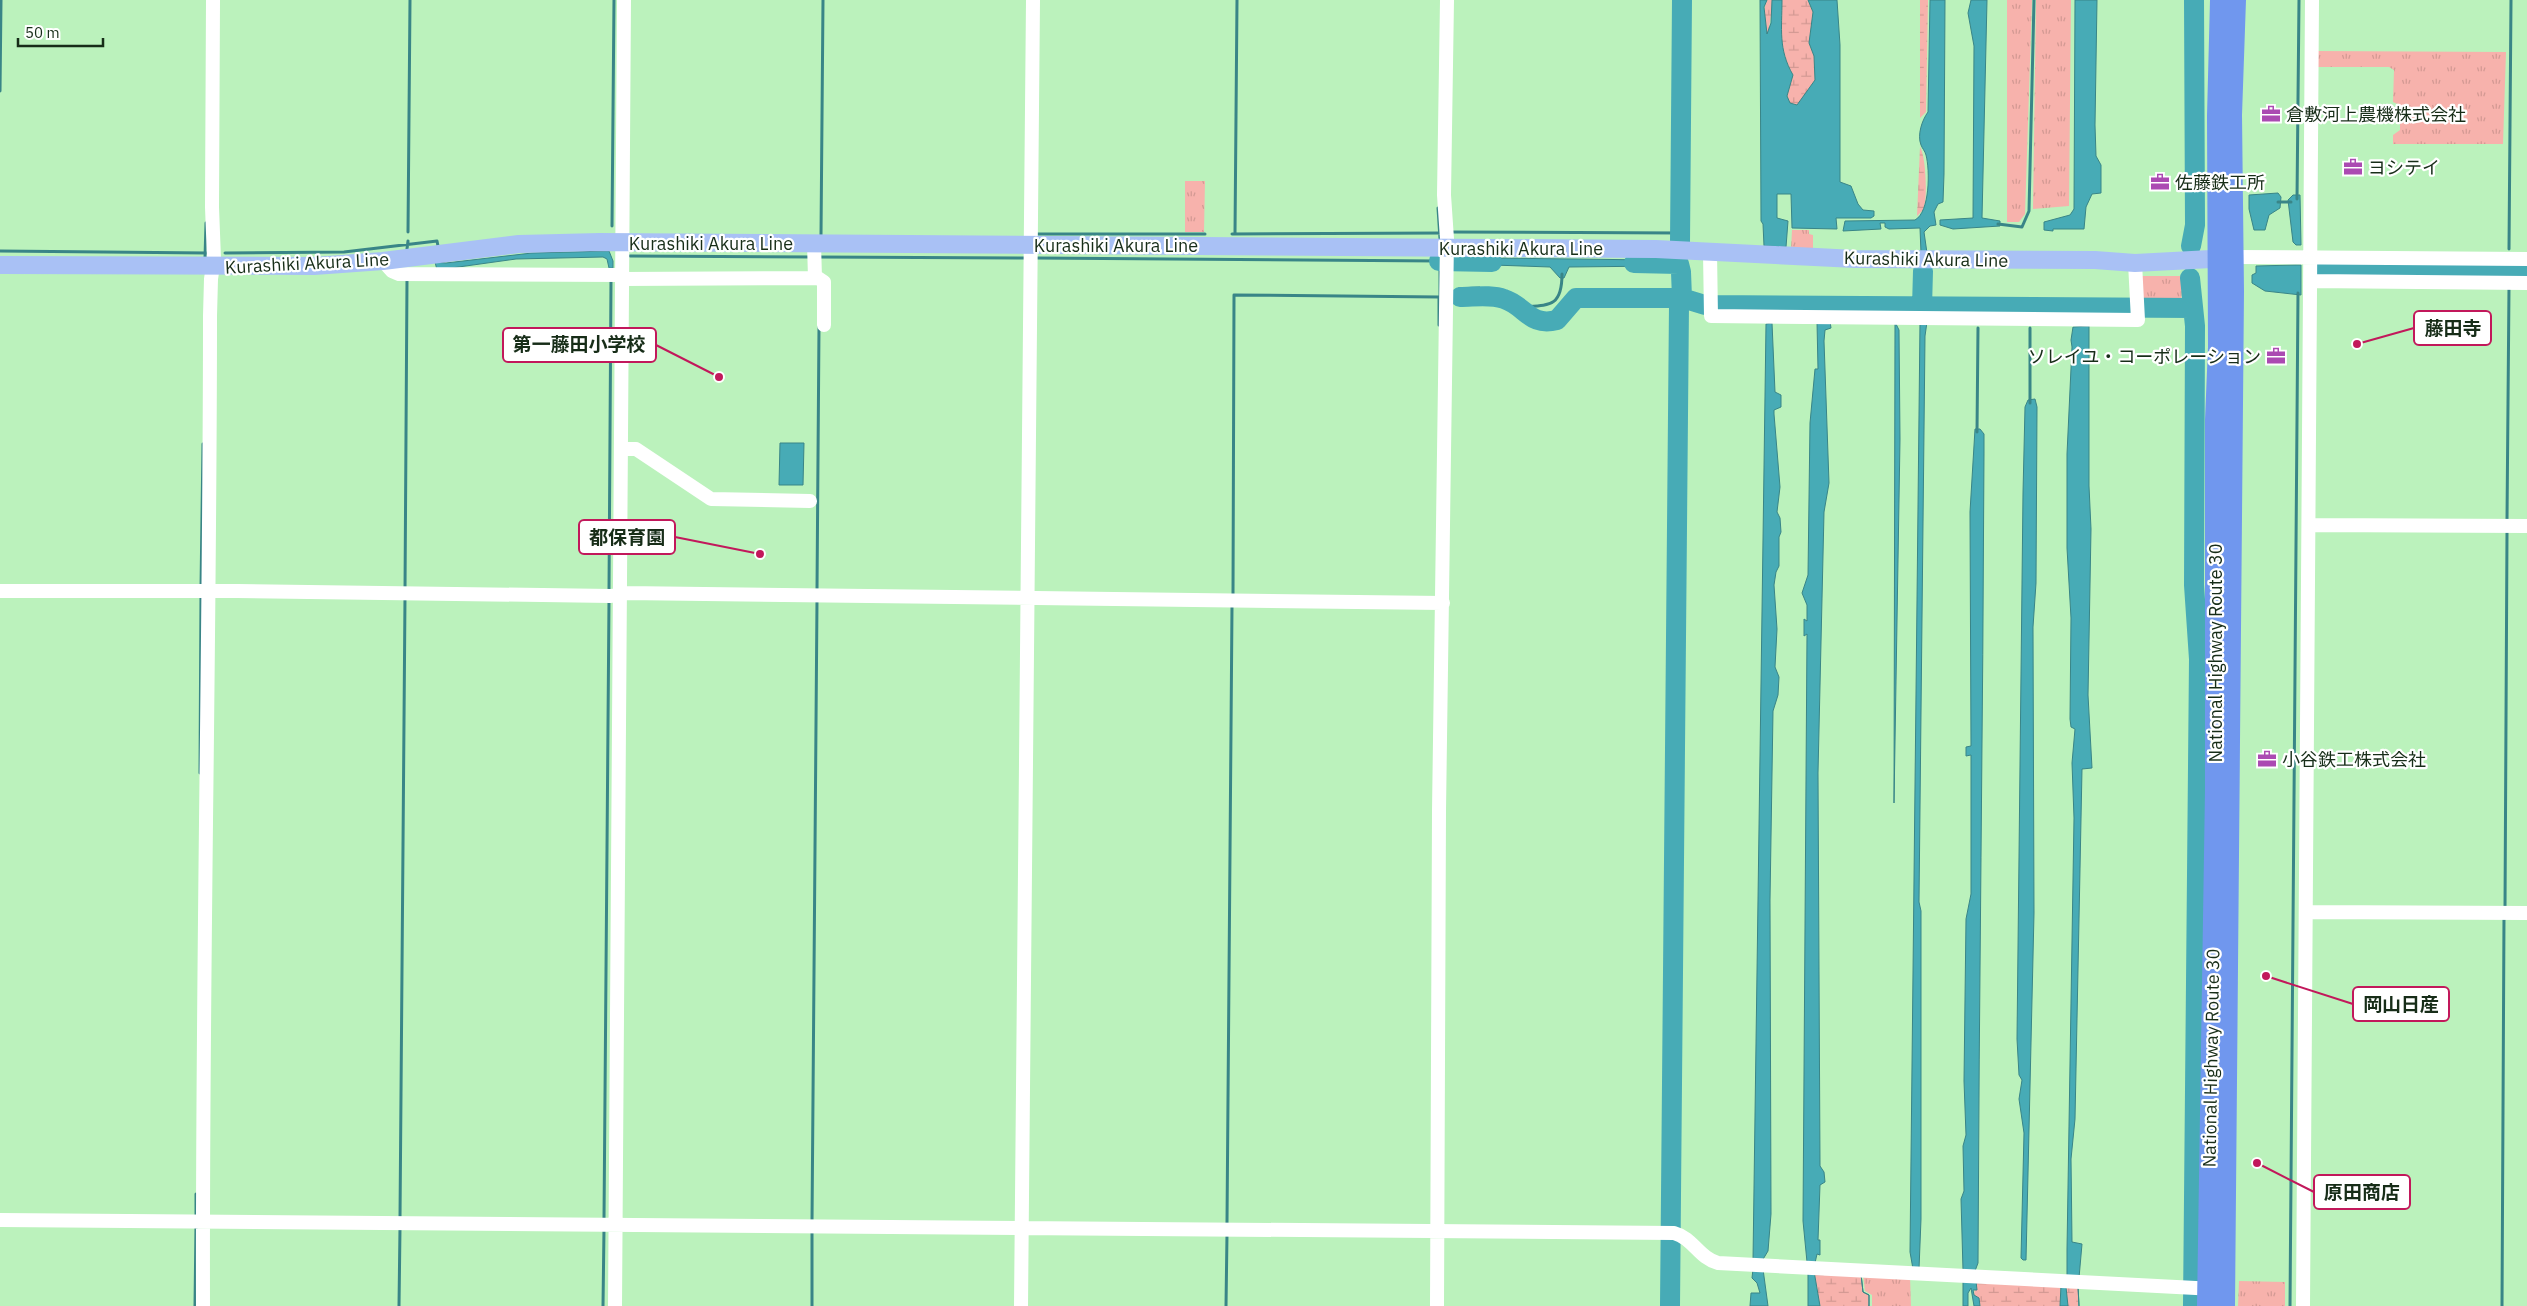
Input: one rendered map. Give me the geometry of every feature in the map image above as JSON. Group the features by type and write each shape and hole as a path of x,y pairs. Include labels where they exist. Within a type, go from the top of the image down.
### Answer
{"highway":[{"name":"National Highway Route 30","path":"2220,0 2217,116 2225,258"},
{"name":"National Highway Route 30","path":"2213,1296 2215,790 2225,258 2236,0"}],"main road":[{"name":"Kurashiki Akura Line","path":"0,265 314,266 383,261 519,244 622,242 814,253 1032,254 1446,247 1656,249 1855,259 2095,260 2135,263 2225,258"}],"street":[{"path":"203,1306 198,1222 203,591 213,267 213,0"},
{"path":"614,1306 620,449 616,276 622,242 624,0"},
{"path":"1021,1306 1033,0"},
{"path":"1437,1306 1433,1232 1443,603 1447,0"},
{"path":"2303,1306 2312,0"},
{"path":"1710,252 1711,316 2138,320 2135,263"},
{"path":"814,253 815,278"},
{"path":"2225,258 2310,256 2527,259"},
{"path":"383,261 392,272 399,274 815,278 824,282 824,325"},
{"path":"2311,281 2527,283"},
{"path":"620,449 636,449 711,499 810,501"},
{"path":"2309,525 2527,526"},
{"path":"0,591 619,595 625,593 1443,603"},
{"path":"2306,912 2527,913"},
{"path":"0,1220 1670,1233 1687,1239 1709,1260 1718,1263 2186,1288 2213,1296"}],"green space":[{"path":"1767,0 1772,0 1773,3 1768,34 1766,34 1764,12"},
{"path":"1782,0 1808,0 1813,12 1809,43 1814,55 1815,80 1798,105 1790,103 1787,96 1793,75 1788,66 1783,47"},
{"path":"1920,0 1928,0 1926,112 1920,118"},
{"path":"2007,0 2032,0 2025,214 2019,222 2007,222"},
{"path":"2036,0 2071,0 2069,206 2033,209"},
{"path":"2318,51 2506,52 2503,144 2393,144 2393,135 2400,130 2400,105 2393,102 2394,70 2389,67 2318,67"},
{"path":"1920,147 1925,168 1926,188 1925,205 1917,216"},
{"path":"1185,181 1205,181 1204,232 1185,232"},
{"path":"1792,230 1809,230 1809,234 1813,235 1813,251 1791,250"},
{"path":"2141,276 2183,276 2181,303 2141,303"},
{"path":"1814,1271 1861,1274 1863,1292 1869,1295 1869,1306 1820,1306"},
{"path":"1863,1274 1910,1276 1911,1306 1872,1306 1872,1295 1865,1291"},
{"path":"1976,1281 2061,1285 2060,1306 1980,1306 1979,1298 1974,1295"},
{"path":"2239,1281 2285,1282 2285,1306 2238,1306"},
{"path":"2066,1286 2078,1286 2078,1306 2068,1306"}],"water":[{"path":"1760,0 1767,0 1764,7 1767,34 1771,23 1772,0 1782,0 1783,47 1788,66 1793,75 1787,96 1790,103 1797,105 1815,80 1814,56 1809,43 1813,12 1808,0 1837,0 1840,45 1840,182 1851,186 1858,204 1863,210 1874,211 1874,216 1871,218 1836,218 1837,229 1792,228 1791,194 1777,194 1777,218 1788,221 1786,247 1764,246 1763,224 1761,221"},
{"path":"1930,0 1945,0 1944,174 1943,202 1938,204 1934,212 1936,225 1930,226 1924,232 1927,253 1921,253 1920,228 1889,229 1885,227 1885,223 1880,223 1881,229 1843,231 1845,221 1915,220 1924,209 1928,190 1928,170 1926,155 1920,141 1920,132 1928,112"},
{"path":"1971,0 1987,0 1982,218 2000,221 2000,226 1953,229 1940,225 1940,220 1973,218 1974,46 1968,13"},
{"path":"2075,0 2097,0 2095,125 2096,156 2101,165 2101,193 2092,194 2086,207 2084,229 2044,230 2044,222 2070,215 2074,209"},
{"path":"2278,193 2281,197 2280,208 2269,215 2265,230 2254,230 2249,209 2249,195"},
{"path":"2293,195 2300,195 2301,245 2296,245 2293,242 2288,200"},
{"path":"609,251 613,261 613,268 609,268 607,259 603,257 516,259 437,270 435,262 446,263 532,253"},
{"path":"1466,259 1653,260 1661,261 1661,266 1569,267 1564,278 1560,278 1550,267 1465,264"},
{"path":"2301,265 2301,295 2265,291 2252,283 2252,275 2256,273 2256,266"},
{"path":"1480,287 1483,292 1488,292 1489,300 1450,299 1450,295 1458,288"},
{"path":"1830,321 1831,328 1825,330 1824,341 1829,483 1824,512 1818,773 1820,1166 1824,1172 1825,1182 1820,1185 1818,1240 1820,1240 1820,1255 1817,1254 1815,1263 1807,1262 1803,1221 1807,634 1804,636 1804,619 1807,621 1807,605 1802,593 1808,575 1810,423 1815,369 1818,369 1817,322"},
{"path":"1895,322 1899,330 1900,439 1894,803"},
{"path":"1920,322 1927,322 1925,336 1919,902 1921,911 1921,1219 1919,1269 1913,1269 1910,1252"},
{"path":"1772,323 1775,392 1781,395 1781,407 1774,410 1774,414 1780,487 1777,512 1780,518 1781,532 1779,537 1779,566 1774,585 1777,629 1775,667 1779,677 1778,695 1773,711 1770,900 1771,1214 1768,1251 1762,1261 1753,1260 1766,324"},
{"path":"2089,326 2089,486 2091,529 2088,695 2092,768 2082,769 2075,1119 2071,1159 2072,1242 2082,1244 2079,1278 2067,1277 2074,818 2072,763 2075,729 2071,727 2070,719 2071,618 2067,548 2067,454 2073,327"},
{"path":"2035,399 2037,407 2036,583 2033,627 2034,913 2026,1260 2023,1260 2021,1258 2024,1133 2019,1099 2022,1080 2019,1075 2017,1039 2023,493 2025,407 2028,400"},
{"path":"1975,429 1980,429 1984,434 1984,452 1978,1263 1975,1271 1963,1270 1961,1199 1964,1191 1963,1146 1966,1135 1964,1081 1966,919 1971,894 1971,755 1966,756 1966,747 1971,746 1970,512"},
{"path":"780,443 804,443 803,485 779,485"},
{"path":"1753,1269 1763,1269 1768,1306 1750,1306 1751,1293 1760,1293 1757,1283 1752,1278"},
{"path":"1808,1270 1861,1274 1814,1271 1820,1306 1808,1306"},
{"path":"1963,1280 2075,1284 2066,1287 2068,1306 2060,1306 2061,1285 1976,1281 1977,1290 1973,1290 1974,1295 1979,1298 1980,1306 1974,1306 1971,1288 1968,1293 1968,1306 1963,1306"}],"waterway":[{"path":"0,91 1,0"},
{"path":"408,232 410,0"},
{"path":"612,226 614,0"},
{"path":"821,235 823,0"},
{"path":"1235,233 1237,0"},
{"path":"1680,242 1682,0"},
{"path":"1998,224 2022,227 2029,211 2034,0"},
{"path":"2191,246 2195,225 2194,0"},
{"path":"2297,199 2299,0"},
{"path":"2509,249 2511,0"},
{"path":"2195,199 2202,199"},
{"path":"2278,202 2291,202"},
{"path":"1438,208 1440,239"},
{"path":"205,258 206,223"},
{"path":"1450,232 1680,233"},
{"path":"1232,234 1443,233"},
{"path":"1036,234 1205,234"},
{"path":"407,249 408,241"},
{"path":"225,253 344,252 437,241 438,246"},
{"path":"0,251 207,253"},
{"path":"630,256 812,257"},
{"path":"818,257 1027,258"},
{"path":"1036,258 1439,261"},
{"path":"1440,258 1440,297"},
{"path":"1439,261 1492,262"},
{"path":"1634,263 1679,264 1682,298 1705,305 2193,308"},
{"path":"2509,269 2509,279"},
{"path":"1922,307 1923,271"},
{"path":"2323,272 2527,274"},
{"path":"1519,307 1551,303 1559,294 1562,274"},
{"path":"2190,278 2195,326 2194,585 2199,659 2193,1306"},
{"path":"405,591 407,279"},
{"path":"609,591 611,279"},
{"path":"2507,520 2509,287"},
{"path":"2290,1306 2298,293"},
{"path":"1233,596 1234,295 1439,297 1439,325"},
{"path":"1460,297 1499,297 1511,302 1540,321 1557,320 1576,298 1682,298 1679,304 1670,1306"},
{"path":"817,590 819,327"},
{"path":"1977,432 1978,328"},
{"path":"2030,328 2030,403"},
{"path":"201,588 203,444"},
{"path":"2505,909 2507,532"},
{"path":"200,773 201,594"},
{"path":"400,1219 405,597"},
{"path":"812,1222 817,600"},
{"path":"604,1220 609,601"},
{"path":"1227,1223 1232,606"},
{"path":"2502,1306 2504,916"},
{"path":"196,1194 196,1218"},
{"path":"195,1306 196,1226"},
{"path":"399,1306 400,1228"},
{"path":"603,1306 604,1229"},
{"path":"812,1230 812,1306"},
{"path":"1226,1306 1227,1234"}],"place":[{"name":"倉敷河上農機株式会社","path":"2271,114"},
{"name":"ヨシテイ","path":"2353,167"},
{"name":"佐藤鉄工所","path":"2160,182"},
{"name":"藤田寺","path":"2357,344"},
{"name":"ソレイユ・コーポレーション","path":"2276,356"},
{"name":"第一藤田小学校","path":"719,377"},
{"name":"都保育園","path":"760,554"},
{"name":"小谷鉄工株式会社","path":"2267,759"},
{"name":"岡山日産","path":"2266,976"},
{"name":"原田商店","path":"2257,1163"}]}
